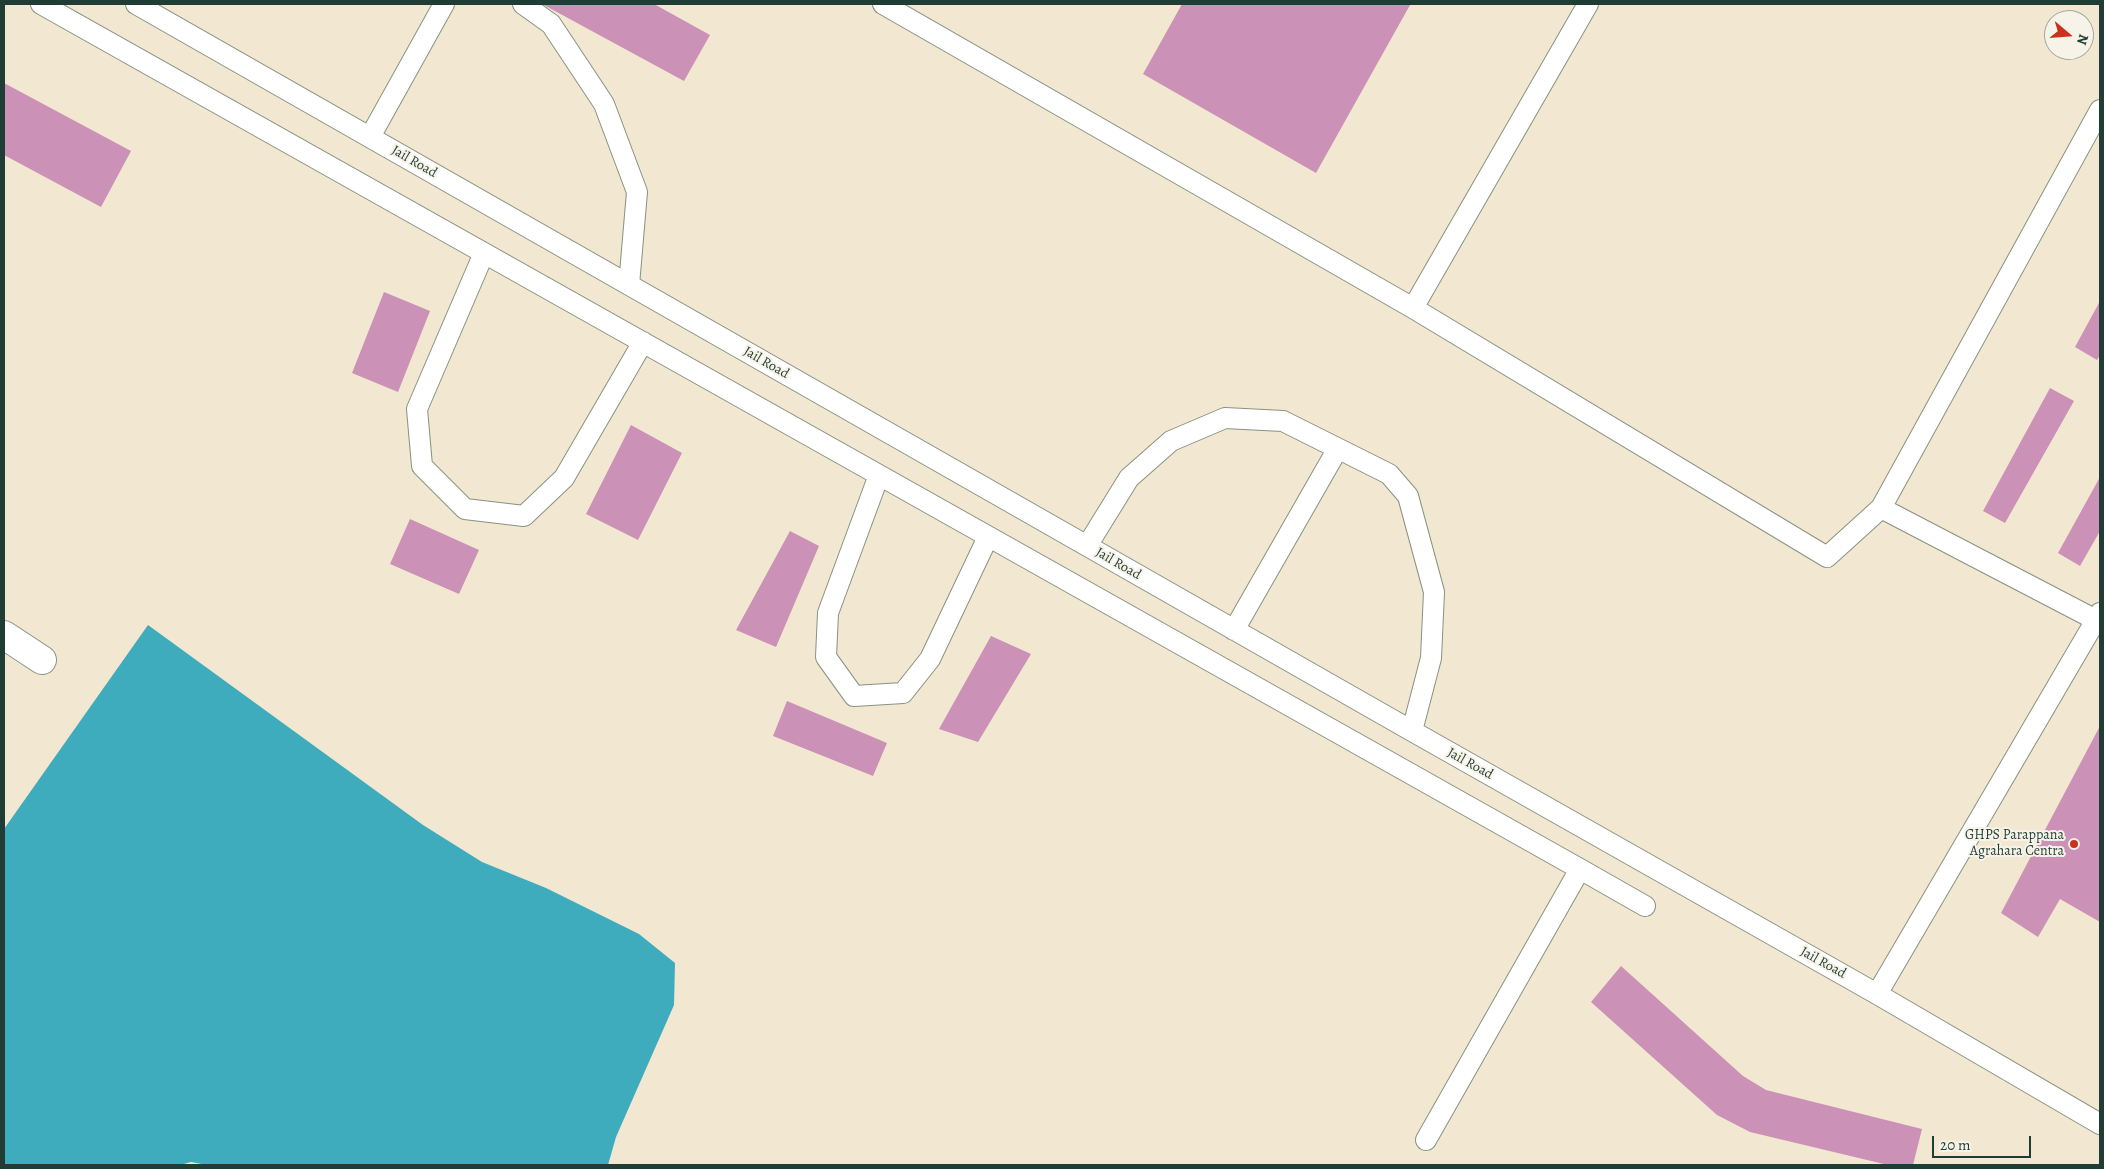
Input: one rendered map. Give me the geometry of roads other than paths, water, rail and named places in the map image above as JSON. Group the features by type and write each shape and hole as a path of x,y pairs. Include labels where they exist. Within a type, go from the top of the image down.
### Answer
{"street":[{"path":"4,636 42,660"}],"lane":[{"path":"41,4 1645,906"},
{"path":"370,137 444,4"},
{"path":"522,4 551,24 604,104 637,192 629,285"},
{"path":"883,4 1413,308 1827,557 1881,508 2100,110"},
{"path":"1413,308 1582,5"},
{"name":"Jail Road","path":"146,6 370,137 1412,732 1877,994 2100,1124"},
{"path":"484,253 417,409 422,466 465,508 524,516 531,510 564,478 643,342"},
{"path":"1087,546 1129,478 1171,441 1225,418 1283,421 1337,450 1389,474 1408,496 1434,592 1431,658 1412,732"},
{"path":"1234,630 1337,450"},
{"path":"880,475 828,614 826,657 854,696 903,693 930,659 988,537"},
{"path":"1877,994 2098,616 1881,508"},
{"path":"1426,1140 1580,869"}],"water":[{"path":"148,625 423,825 482,862 546,888 639,934 675,963 674,1005 616,1137 608,1165 207,1165 191,1162 180,1165 4,1165 4,829"}],"place":[{"name":"GHPS Parappana Agrahara Centra","path":"2074,844"}]}
